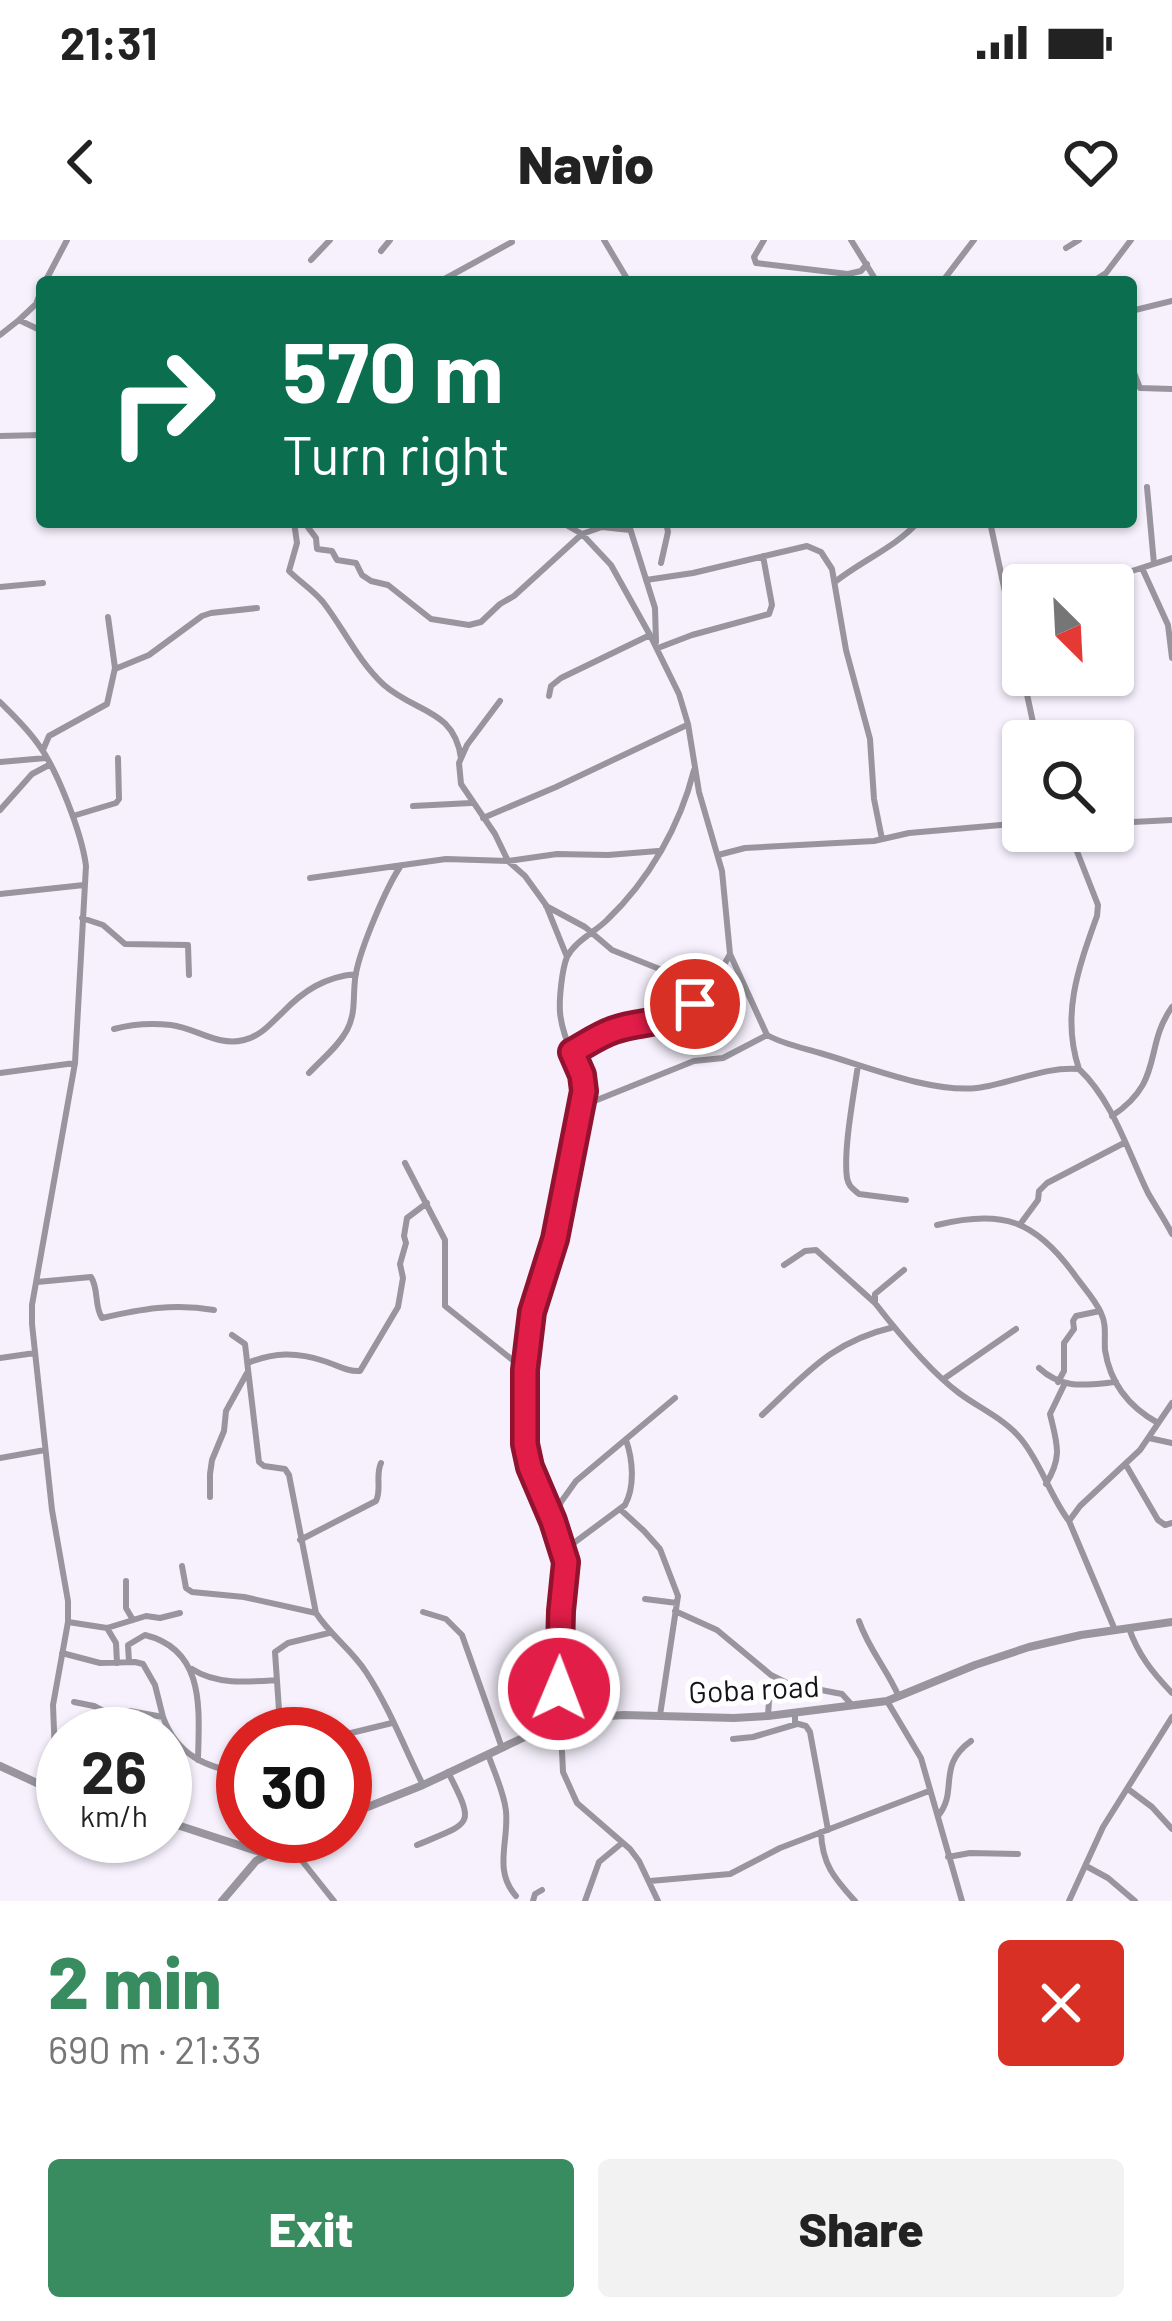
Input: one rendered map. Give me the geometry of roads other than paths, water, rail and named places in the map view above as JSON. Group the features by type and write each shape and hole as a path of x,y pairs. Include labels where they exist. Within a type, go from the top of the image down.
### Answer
{"street":[{"path":"48,276 67,240"},
{"path":"311,260 330,240"},
{"path":"381,251 390,240"},
{"path":"604,240 625,276"},
{"path":"764,240 756,262 848,274 867,264"},
{"path":"851,240 874,276"},
{"path":"947,276 974,240"},
{"path":"1066,248 1079,240"},
{"path":"1101,276 1130,240"},
{"path":"450,276 512,242"},
{"path":"1137,310 1172,301"},
{"path":"0,335 36,304"},
{"path":"19,320 36,328"},
{"path":"1137,380 1140,388 1172,389"},
{"path":"0,436 36,435"},
{"path":"1147,487 1154,564"},
{"path":"295,528 297,543 289,571 325,604 340,631 382,683 445,720 461,758 461,784 508,861 546,905 567,957 560,1014 584,1091 567,1188 532,1312 525,1370 525,1444 563,1551 560,1758 571,1795 639,1861 658,1901"},
{"path":"308,528 316,538 316,549 356,563 362,575 388,585 431,619 462,624 481,622 582,533 596,528"},
{"path":"572,528 611,565 679,694 718,855 730,954 767,1035"},
{"path":"630,528 657,623 656,647"},
{"path":"661,563 667,528"},
{"path":"835,582 909,528"},
{"path":"991,528 1002,577"},
{"path":"646,580 811,545 828,561 845,650 870,739 882,839"},
{"path":"656,647 770,614 763,556"},
{"path":"1134,571 1172,558"},
{"path":"1142,568 1168,626 1172,658"},
{"path":"0,587 43,583"},
{"path":"115,670 149,655 202,616 257,608"},
{"path":"0,810 46,758 49,736 107,704 115,670 108,617"},
{"path":"549,696 551,686 561,678 650,634"},
{"path":"461,758 500,701"},
{"path":"0,702 46,758 73,816 86,866 75,1063 32,1305 44,1450 67,1587 68,1622 53,1707"},
{"path":"483,818 688,724"},
{"path":"0,761 46,758"},
{"path":"73,816 119,800 118,758"},
{"path":"567,957 630,896 661,851 683,808 694,770"},
{"path":"413,806 471,803"},
{"path":"1134,822 1172,820"},
{"path":"718,855 745,848 1002,826"},
{"path":"310,878 446,860 661,851"},
{"path":"1077,852 1097,916 1071,1001 1071,1047 1079,1070 1112,1116 1150,1197 1172,1231"},
{"path":"309,1073 349,1025 356,974 389,882 400,867"},
{"path":"0,894 84,885"},
{"path":"546,905 580,923 612,950 662,970 695,1004"},
{"path":"82,918 103,925 125,944 188,945 189,975"},
{"path":"572,1052 610,1031 684,1014 709,992 730,954"},
{"path":"114,1029 171,1025 237,1042 261,1034 314,986 334,976 356,974"},
{"path":"1112,1116 1138,1094 1172,1007"},
{"path":"582,1106 694,1061 722,1058 767,1035 957,1088 1079,1070"},
{"path":"0,1073 75,1063"},
{"path":"858,1064 847,1179 859,1194 906,1200"},
{"path":"1021,1223 1047,1183 1124,1143"},
{"path":"405,1163 445,1240 445,1306 525,1370"},
{"path":"210,1497 209,1474 226,1411 249,1366 282,1354 360,1371 398,1307 407,1218 427,1203"},
{"path":"937,1225 983,1216 1030,1228 1062,1258 1100,1311 1116,1382 1131,1405 1158,1423"},
{"path":"784,1265 805,1251 816,1250 875,1303 955,1390 1016,1433 1070,1521 1115,1630"},
{"path":"875,1303 875,1294 904,1270"},
{"path":"38,1282 91,1277 102,1318 166,1305 214,1310"},
{"path":"1046,1484 1058,1458 1050,1414 1062,1382 1064,1343 1076,1316 1100,1311"},
{"path":"762,1414 833,1351 863,1335 894,1327"},
{"path":"944,1378 1016,1329"},
{"path":"232,1335 245,1344 259,1462 285,1469 316,1613 362,1666 384,1700 423,1785"},
{"path":"0,1358 35,1354"},
{"path":"1039,1368 1062,1382 1116,1382"},
{"path":"553,1521 576,1481 676,1398"},
{"path":"1070,1521 1126,1465 1172,1403"},
{"path":"1149,1438 1172,1443"},
{"path":"563,1551 621,1510 630,1496 631,1459 626,1440"},
{"path":"0,1458 44,1450"},
{"path":"300,1540 376,1502 381,1463"},
{"path":"1126,1465 1158,1520 1172,1523"},
{"path":"621,1510 660,1549 676,1588 660,1715"},
{"path":"182,1566 186,1588 192,1592 244,1597 316,1613"},
{"path":"126,1581 126,1609 134,1621"},
{"path":"645,1599 676,1607 717,1630 771,1675 789,1684 842,1694 852,1705"},
{"path":"423,1612 452,1623 462,1635 502,1748"},
{"path":"68,1622 107,1628 146,1616 180,1613"},
{"path":"860,1622 868,1647 899,1697"},
{"name":"Goba road","path":"372,1806 560,1724 660,1715 768,1716 886,1701 1029,1647 1172,1622"},
{"path":"107,1628 116,1643 117,1663"},
{"path":"1129,1628 1148,1667 1172,1693"},
{"path":"279,1707 275,1652 329,1633"},
{"path":"129,1662 128,1645 145,1635 178,1650 189,1666 197,1694 198,1760"},
{"path":"62,1653 100,1663 143,1664 160,1707"},
{"path":"189,1666 201,1675 225,1680 277,1680"},
{"path":"768,1716 769,1700 789,1684"},
{"path":"886,1701 921,1758 962,1901"},
{"path":"74,1702 96,1707"},
{"path":"795,1712 797,1724"},
{"path":"1072,1900 1103,1827 1172,1718"},
{"path":"372,1728 392,1723"},
{"path":"733,1738 806,1726 825,1831 826,1865 855,1901"},
{"path":"937,1817 947,1802 948,1771 971,1741"},
{"path":"488,1754 505,1806 503,1870 516,1896"},
{"path":"192,1755 216,1768"},
{"path":"0,1766 36,1783"},
{"path":"417,1844 460,1827 466,1818 467,1810 448,1772"},
{"path":"1128,1789 1172,1829"},
{"path":"650,1881 730,1874 780,1848 929,1791"},
{"path":"584,1901 599,1862 622,1843"},
{"path":"948,1857 1018,1854"},
{"path":"222,1901 255,1863"},
{"path":"304,1863 334,1901"},
{"path":"1086,1865 1136,1901"},
{"path":"533,1901 542,1890"}]}
